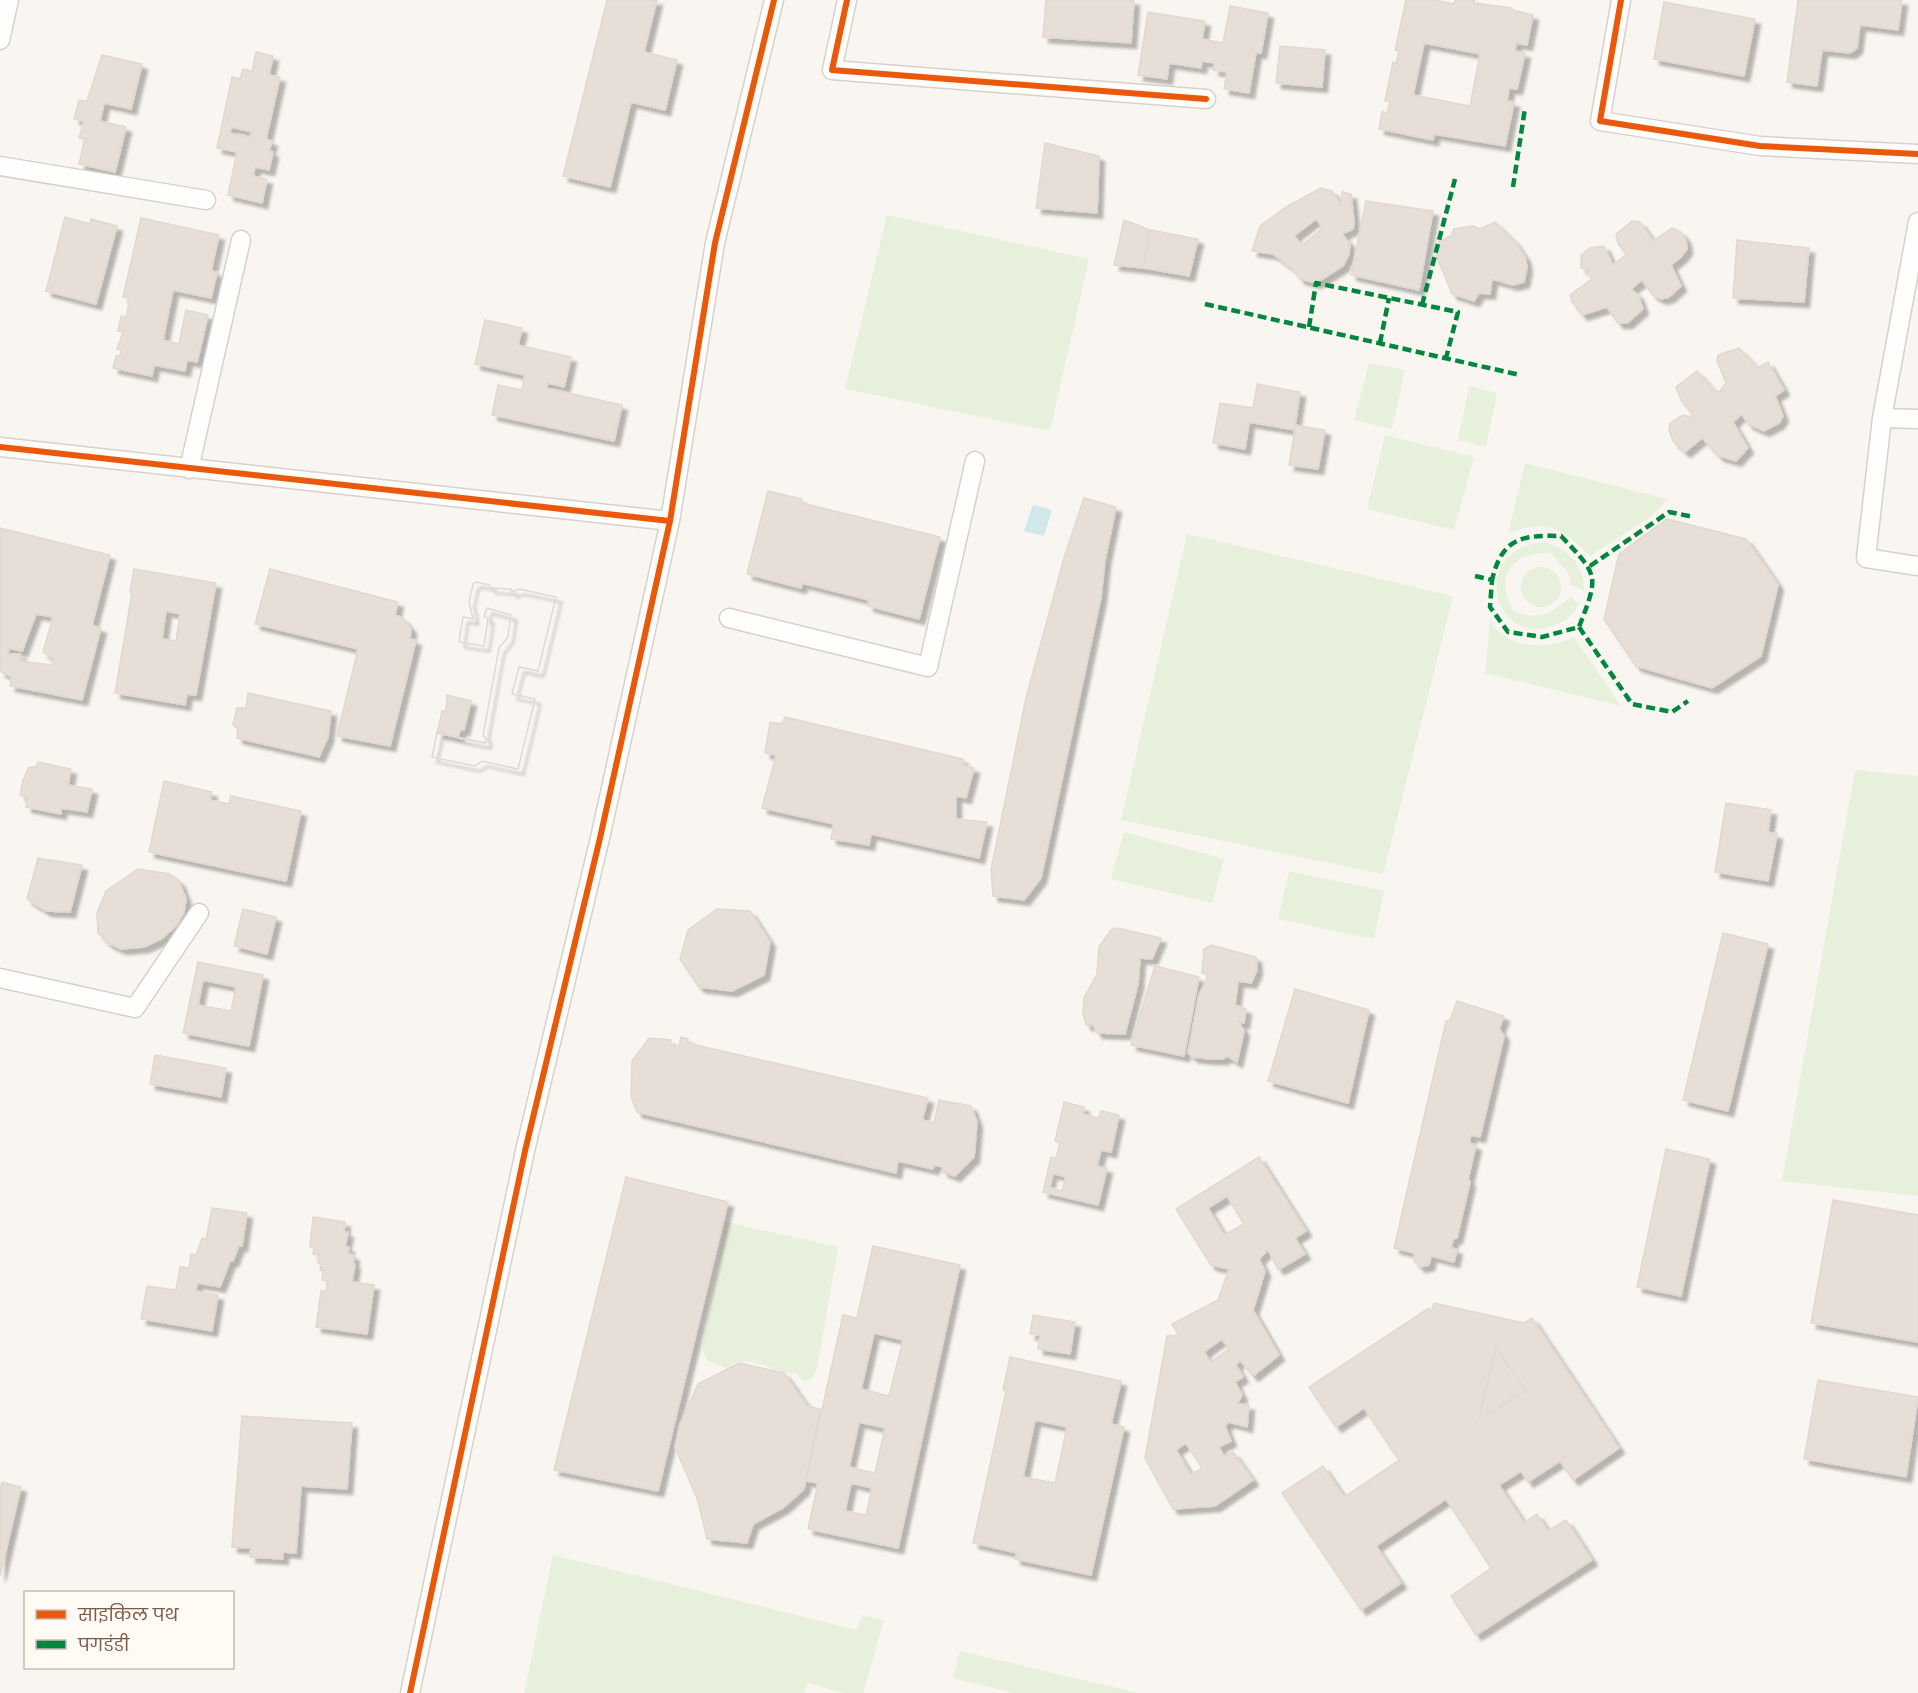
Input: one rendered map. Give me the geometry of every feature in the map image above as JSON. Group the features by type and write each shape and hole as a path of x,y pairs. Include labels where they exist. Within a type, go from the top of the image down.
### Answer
{"street":[{"path":"0,40 9,0"},
{"path":"410,1693 525,1151 600,838 670,520 715,243 774,0"},
{"path":"847,0 832,70 1206,99"},
{"path":"1622,0 1600,121 1760,146 1918,153"},
{"path":"0,166 206,200"},
{"path":"1918,222 1909,314 1882,418 1866,558 1918,566"},
{"path":"189,469 241,240"},
{"path":"1882,418 1918,419"},
{"path":"0,447 670,520"},
{"path":"729,618 928,667 975,461"},
{"path":"0,978 135,1008 199,913"}],"green space":[{"path":"887,215 1089,259 1050,431 845,389"},
{"path":"1369,363 1405,370 1392,429 1354,420"},
{"path":"1469,386 1497,393 1486,447 1458,440"},
{"path":"1385,435 1474,457 1454,530 1367,509"},
{"path":"1525,463 1669,499 1649,518 1590,556 1571,539 1553,528 1533,526 1508,534"},
{"path":"1187,534 1453,596 1383,874 1121,820"},
{"path":"1545,542 1561,549 1574,560 1582,574 1584,591 1571,585 1568,573 1551,553 1537,553 1517,561 1510,568 1505,587 1513,611 1537,616 1550,612 1570,597 1579,604 1563,621 1534,629 1517,624 1504,612 1498,596 1497,578 1505,561 1520,548"},
{"path":"1541,567 1549,568 1555,573 1560,579 1560,595 1555,601 1549,606 1541,607 1533,606 1527,601 1522,595 1521,587 1522,579 1527,573 1533,568"},
{"path":"1490,620 1506,637 1528,645 1552,644 1574,637 1621,706 1485,673"},
{"path":"1855,770 1918,776 1918,1196 1782,1181"},
{"path":"1124,832 1224,859 1212,903 1111,879"},
{"path":"1289,871 1384,891 1374,939 1278,919"},
{"path":"726,1222 838,1247 817,1369 810,1380 803,1381 796,1373 782,1372 753,1362 737,1362 726,1368 707,1360 702,1348"},
{"path":"553,1555 857,1630 862,1615 884,1620 863,1693 844,1693 808,1683 804,1693 524,1693"},
{"path":"960,1651 1138,1693 1014,1693 953,1678"}],"water":[{"path":"1033,505 1052,510 1044,536 1024,531"}],"building":[{"path":"607,0 657,0 644,52 677,60 665,110 631,102 610,187 563,176"},
{"path":"1046,0 1134,0 1131,43 1043,37"},
{"path":"1406,0 1436,0 1454,4 1455,0 1475,0 1474,3 1512,8 1512,10 1533,15 1527,45 1516,43 1515,51 1525,53 1517,89 1509,88 1507,101 1514,102 1505,146 1434,134 1433,140 1379,129 1382,112 1387,113 1390,102 1385,101 1393,62 1396,63 1399,51 1395,50","holes":["1424,43 1480,54 1470,106 1413,95"]},
{"path":"1798,0 1902,0 1898,30 1860,25 1857,48 1850,53 1822,50 1817,86 1787,82"},
{"path":"1664,2 1755,19 1744,76 1654,59"},
{"path":"1230,6 1268,13 1261,53 1256,52 1249,93 1224,89 1227,72 1213,70 1215,63 1202,61 1201,68 1169,63 1167,79 1138,75 1148,12 1205,21 1202,39 1223,43"},
{"path":"1280,46 1325,50 1322,87 1276,83"},
{"path":"256,52 273,56 269,75 280,77 266,139 272,141 269,151 273,152 269,170 255,167 253,176 267,179 262,203 228,195 237,152 217,148 232,77 240,79 243,69 252,71","holes":["231,127 252,132 250,138 230,133"]},
{"path":"102,55 142,64 131,109 104,103 100,121 126,127 115,172 79,164 85,139 79,138 84,121 74,119 79,100 87,101"},
{"path":"1045,143 1099,156 1097,213 1036,208"},
{"path":"1321,188 1332,191 1341,206 1342,192 1351,194 1354,222 1353,229 1342,234 1350,244 1349,254 1343,266 1316,283 1300,279 1293,269 1273,254 1252,251 1260,226 1286,207","holes":["1316,219 1323,228 1302,245 1294,236"]},
{"path":"1366,201 1433,211 1419,290 1351,275"},
{"path":"65,217 90,224 91,219 117,226 96,304 46,291"},
{"path":"141,218 219,235 211,271 217,272 211,298 173,290 163,340 179,344 186,310 208,315 197,362 187,360 185,371 154,365 152,376 113,368 116,356 120,356 121,350 117,349 123,332 118,331 121,316 126,317 130,299 123,297"},
{"path":"1124,220 1150,230 1143,268 1114,265"},
{"path":"1632,221 1640,222 1653,241 1672,228 1681,232 1686,240 1687,249 1671,265 1681,286 1669,297 1661,299 1653,295 1642,280 1631,289 1638,295 1643,309 1627,323 1618,323 1607,307 1582,315 1572,302 1570,295 1592,279 1587,273 1589,270 1581,268 1581,255 1590,248 1604,246 1613,265 1627,254 1618,244 1616,234"},
{"path":"1495,222 1514,241 1525,257 1527,267 1524,282 1513,285 1492,279 1490,294 1479,293 1474,301 1452,294 1436,255 1439,241 1451,236 1454,229 1473,226 1480,229"},
{"path":"1150,230 1198,239 1189,276 1143,268"},
{"path":"1737,240 1809,248 1804,302 1733,298"},
{"path":"485,320 522,328 518,345 571,357 564,387 548,383 546,388 622,405 614,441 492,415 498,385 522,390 525,375 475,364"},
{"path":"1739,348 1757,368 1768,362 1784,390 1775,396 1783,416 1779,423 1764,431 1748,424 1742,414 1733,422 1748,448 1736,461 1719,456 1702,438 1685,452 1673,441 1669,430 1670,423 1683,415 1691,417 1692,413 1681,400 1676,387 1697,371 1713,390 1719,392 1726,383 1717,361 1718,355"},
{"path":"1257,384 1300,392 1295,425 1325,430 1318,469 1289,465 1295,430 1249,422 1245,449 1213,443 1220,403 1253,408"},
{"path":"768,491 802,499 802,503 940,537 919,619 868,606 869,600 802,583 801,588 747,574"},
{"path":"1084,498 1116,507 1105,560 1101,597 1041,878 1024,900 993,896 991,870 1026,698 1064,558"},
{"path":"1667,519 1746,539 1778,585 1761,656 1712,688 1636,666 1604,619 1619,554"},
{"path":"0,528 110,555 92,625 101,628 82,700 10,686 12,677 0,671"},
{"path":"134,569 216,583 196,695 187,694 185,705 115,693 132,593 130,592","holes":["166,611 180,614 176,641 162,639"]},
{"path":"270,569 398,602 395,615 403,618 411,629 410,639 416,640 390,746 337,736 358,649 255,624"},
{"path":"476,582 490,585 490,588 511,589 512,592 519,589 556,597 538,671 519,667 512,694 535,699 518,769 482,761 475,766 432,757 442,711 446,711 447,695 471,701 464,730 460,730 458,738 485,743 486,738 483,736 499,648 508,637 511,615 487,608 484,617 488,618 484,646 459,642 463,617 473,619 469,602 473,584"},
{"path":"476,582 490,585 490,588 511,589 512,592 519,589 556,597 538,671 519,667 512,694 535,699 518,769 482,761 475,766 432,757 437,733 485,743 486,738 483,736 499,648 508,637 511,615 487,608 484,617 488,618 484,646 459,642 463,617 473,619 469,602 473,584"},
{"path":"36,614 53,617 43,652 54,660 52,665 20,661 20,654 8,654 9,648 22,651"},
{"path":"248,693 331,711 328,737 319,757 237,738 238,729 233,725 237,708 246,708"},
{"path":"785,717 963,759 963,765 974,768 966,798 956,796 956,819 987,822 979,858 871,834 869,845 831,839 834,824 762,808 776,755 765,753 770,722 782,724"},
{"path":"38,762 71,769 68,785 92,789 87,812 61,808 61,814 26,807 28,798 20,795 23,780 29,767 36,767"},
{"path":"164,781 212,792 210,800 229,804 231,796 301,811 286,881 149,852"},
{"path":"1726,803 1771,810 1768,832 1777,834 1768,881 1715,872"},
{"path":"38,858 82,865 70,912 46,911 27,899"},
{"path":"138,869 170,874 179,881 186,899 184,912 177,925 161,939 144,947 121,949 108,943 98,933 97,913 106,891"},
{"path":"243,909 276,917 267,954 234,946"},
{"path":"717,909 750,911 770,942 764,975 732,991 699,987 680,959 688,930"},
{"path":"1117,928 1161,938 1152,959 1140,958 1138,984 1125,1034 1097,1033 1093,1025 1086,1025 1083,1015 1084,998 1097,974 1099,947 1111,930"},
{"path":"1723,933 1768,944 1728,1111 1683,1100"},
{"path":"1211,945 1256,957 1257,970 1251,983 1238,981 1235,1005 1246,1009 1244,1023 1238,1021 1244,1031 1237,1062 1227,1056 1223,1059 1210,1059 1193,1057 1188,1053 1199,995 1209,975 1202,973 1204,949"},
{"path":"198,962 263,975 249,1046 183,1033","holes":["203,980 236,987 231,1011 198,1005"]},
{"path":"1155,966 1199,977 1184,1056 1131,1045"},
{"path":"1295,989 1369,1010 1348,1103 1268,1081"},
{"path":"1457,1001 1504,1016 1499,1029 1504,1036 1480,1137 1471,1135 1469,1143 1476,1145 1457,1238 1453,1239 1451,1248 1457,1249 1454,1262 1431,1256 1429,1265 1420,1267 1414,1261 1414,1253 1394,1248 1446,1021 1450,1020"},
{"path":"681,1037 688,1039 687,1043 928,1098 922,1120 934,1123 939,1100 971,1106 977,1122 974,1157 955,1176 942,1171 943,1167 934,1165 933,1169 898,1161 896,1173 637,1112 631,1096 632,1061 649,1038 671,1040 670,1045 679,1047"},
{"path":"155,1055 226,1068 221,1097 150,1084"},
{"path":"1064,1102 1084,1107 1083,1114 1099,1118 1101,1111 1119,1115 1111,1152 1101,1150 1097,1166 1107,1168 1098,1205 1043,1192 1051,1157 1056,1158 1060,1143 1055,1141","holes":["1052,1173 1066,1177 1062,1191 1048,1187"]},
{"path":"1666,1149 1710,1159 1681,1296 1637,1287"},
{"path":"1259,1157 1306,1231 1295,1238 1305,1254 1278,1269 1268,1250 1259,1259 1265,1271 1253,1310 1279,1355 1253,1376 1240,1360 1236,1365 1243,1377 1235,1382 1242,1395 1237,1404 1249,1405 1247,1427 1229,1422 1225,1426 1231,1441 1219,1447 1224,1456 1233,1452 1253,1480 1215,1506 1173,1509 1145,1458 1167,1336 1179,1335 1172,1324 1218,1300 1229,1269 1211,1265 1176,1209","holes":["1227,1196 1244,1224 1224,1235 1208,1208","1222,1339 1229,1349 1211,1362 1204,1352","1186,1443 1202,1468 1191,1475 1176,1450"]},
{"path":"626,1177 728,1202 658,1491 554,1470"},
{"path":"1833,1200 1918,1215 1918,1342 1811,1323"},
{"path":"212,1208 247,1213 242,1246 239,1245 233,1261 230,1261 220,1287 197,1283 196,1291 218,1295 212,1331 141,1319 147,1286 176,1290 180,1267 189,1268 191,1254 196,1255 202,1238 206,1239"},
{"path":"313,1217 345,1222 344,1232 348,1232 345,1247 349,1247 348,1254 354,1255 352,1282 374,1285 367,1334 316,1327 321,1291 326,1291 328,1281 322,1280 323,1271 320,1270 321,1264 318,1263 319,1254 313,1254 314,1248 310,1247"},
{"path":"873,1246 960,1265 898,1548 808,1529 818,1483 806,1481 843,1315 857,1318","holes":["874,1333 903,1340 889,1396 861,1389","859,1422 885,1428 875,1473 849,1467","851,1483 872,1488 866,1515 845,1511"]},
{"path":"1434,1303 1524,1323 1532,1318 1619,1448 1573,1480 1560,1461 1528,1482 1521,1471 1499,1485 1524,1523 1537,1514 1548,1531 1566,1520 1592,1560 1476,1635 1451,1596 1491,1568 1446,1499 1376,1546 1401,1583 1361,1610 1282,1493 1323,1466 1344,1497 1399,1460 1364,1408 1336,1427 1309,1387 1429,1308 1431,1312","holes":["1496,1347 1526,1391 1479,1419"]},
{"path":"1033,1315 1075,1322 1070,1354 1038,1349 1040,1335 1030,1334"},
{"path":"1496,1347 1526,1391 1479,1419"},
{"path":"1010,1357 1121,1381 1111,1424 1124,1427 1091,1575 1015,1559 1017,1553 973,1543 1006,1391 1003,1390","holes":["1035,1420 1067,1427 1055,1483 1023,1477"]},
{"path":"739,1363 784,1373 807,1406 820,1409 804,1489 783,1508 753,1524 747,1543 707,1539 698,1501 675,1447 680,1424 698,1384"},
{"path":"1818,1380 1918,1397 1906,1477 1804,1459"},
{"path":"242,1416 352,1423 347,1489 301,1486 296,1553 283,1552 283,1559 250,1557 251,1548 232,1547"},
{"path":"2,1482 21,1487 0,1576 0,1489"}],"marked path":[{"path":"1513,187 1525,108"},
{"path":"1422,305 1455,179"},
{"path":"1309,327 1316,283 1458,312 1446,358"},
{"path":"1380,343 1389,298"},
{"path":"1205,304 1520,375"},
{"path":"1590,566 1669,512 1694,517"},
{"path":"1475,576 1492,580 1490,607 1508,632 1542,637 1579,627 1592,586 1589,569 1561,536 1524,538 1515,542 1501,555 1492,580"},
{"path":"1579,627 1632,704 1672,712 1688,701"}],"cycle path":[{"path":"410,1693 525,1151 600,838 670,521 715,243 774,0"},
{"path":"847,0 832,70 1206,99"},
{"path":"1621,0 1600,121 1760,146 1918,154"},
{"path":"0,447 670,521"}]}
